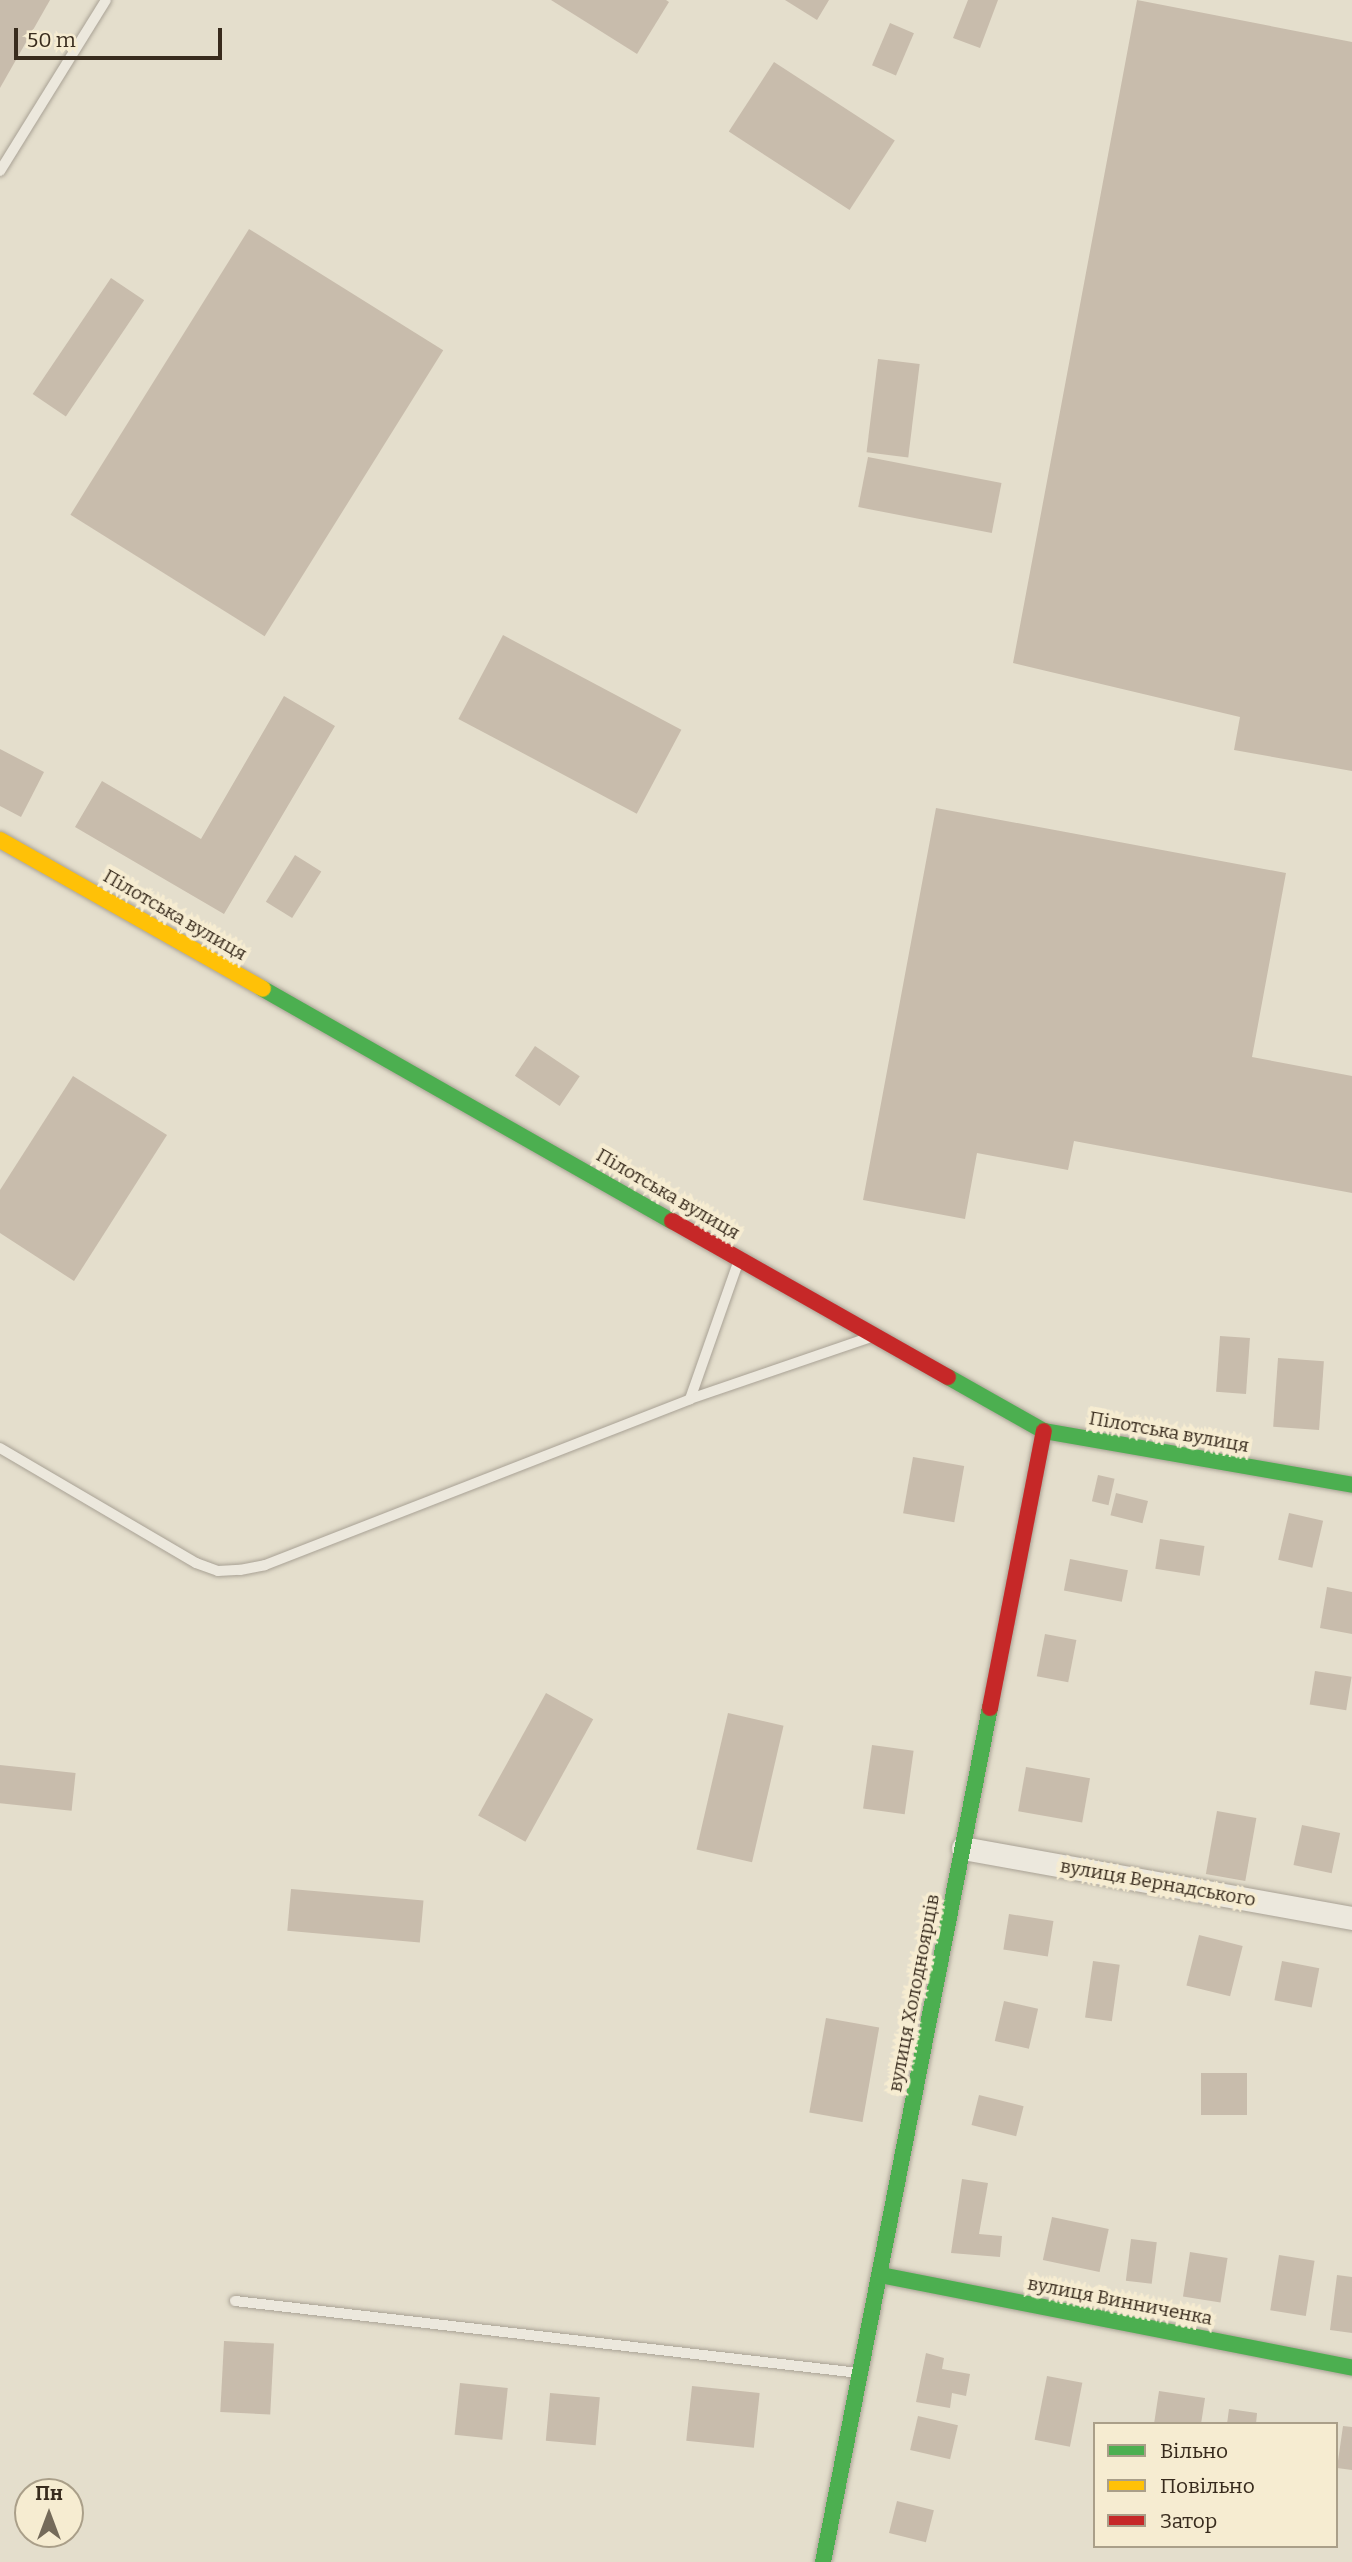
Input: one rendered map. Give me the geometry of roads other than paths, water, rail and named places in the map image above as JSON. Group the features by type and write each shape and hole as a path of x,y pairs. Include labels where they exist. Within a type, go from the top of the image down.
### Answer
{"street":[{"name":"Пілотська вулиця","path":"0,840 1044,1431 1352,1485"},
{"name":"вулиця Холодноярців","path":"823,2562 1044,1431"},
{"name":"вулиця Вернадського","path":"963,1848 1352,1918"},
{"name":"вулиця Винниченка","path":"880,2275 1352,2368"}],"lane":[{"path":"0,171 106,0"},
{"path":"690,1399 739,1259"},
{"path":"0,1448 196,1563 218,1571 240,1570 265,1566 690,1399 874,1336"},
{"path":"236,2301 861,2373"}]}
